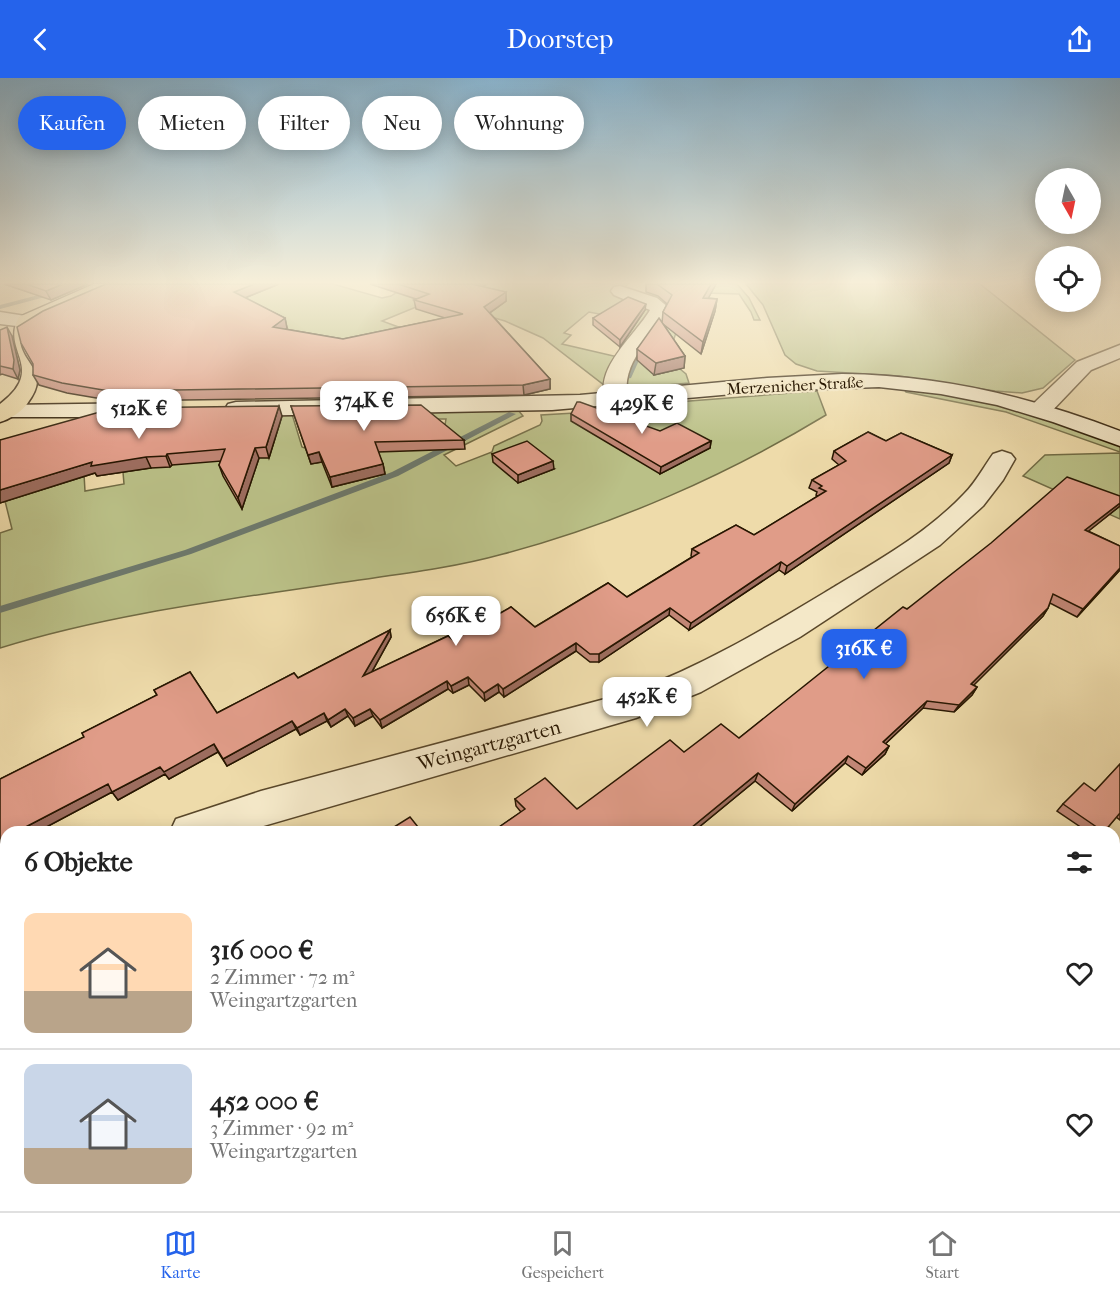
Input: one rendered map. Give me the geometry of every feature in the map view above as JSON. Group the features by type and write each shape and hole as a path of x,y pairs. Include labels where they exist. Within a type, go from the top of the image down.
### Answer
{"main road":[{"path":"3,413 19,400 27,385 26,370 10,347 10,337"}],"street":[{"path":"617,399 614,393 615,381 630,348 638,337"},
{"path":"1041,409 1084,366 1120,351"},
{"name":"Merzenicher Straße","path":"216,409 512,405 617,399 807,382 877,381 946,388 1041,409 1120,439"},
{"path":"3,413 168,410"},
{"name":"Weingartzgarten","path":"208,826 261,808 625,708 688,684 770,640 873,576 925,540 976,497 988,484 1002,459"}],"green space":[{"path":"227,337 417,337 475,372"},
{"path":"540,337 569,337 562,344 618,357 604,385"},
{"path":"615,337 632,337 623,347"},
{"path":"675,337 654,375 680,369 686,374 689,383 622,389 642,338"},
{"path":"777,337 1046,337 1075,360 1043,388 1022,393 899,376 817,371 796,364 785,355"},
{"path":"904,389 965,397 1025,411 1120,445 1120,452 1006,412 906,392"},
{"path":"817,391 826,415 788,437 710,478 669,496 545,542 442,568 210,602 125,617 0,648 0,533 12,529 5,501 84,474 85,491 124,484 123,472 198,418 292,414 302,447 334,459 443,437 446,419 417,419 419,411 518,410 523,416 444,455 456,466 492,452 494,446 540,425 541,415 575,413 603,416 633,406 636,412 654,411 651,404"},
{"path":"1120,453 1120,519 1023,476 1045,455"}],"building":[{"path":"0,337 9,337 14,360 13,369 0,366"},
{"path":"19,337 331,337 343,339 353,337 511,337 550,379 523,385 109,391 62,383 33,375 33,364"},
{"path":"646,337 672,337 685,356 656,363 637,349"},
{"path":"577,402 660,431 677,423 711,441 661,467 571,414"},
{"path":"421,405 464,440 375,442 383,464 330,477 319,452 308,455 291,406"},
{"path":"279,406 266,447 255,448 238,498 219,465 225,449 167,454 166,456 91,466 92,462 0,490 0,440 114,408"},
{"path":"868,432 886,441 901,433 952,455 787,566 781,562 691,623 670,608 599,654 590,654 576,643 503,689 498,684 484,693 468,677 451,686 447,681 380,720 370,709 353,718 345,709 328,720 324,713 297,728 292,721 223,759 214,744 164,772 160,767 112,792 108,784 28,826 0,826 0,779 84,737 82,733 157,695 154,690 190,672 217,713 294,673 298,678 390,630 363,676 448,636 453,640 511,607 535,627 608,583 627,597 699,553 692,549 736,525 754,535 826,491 819,488 822,486 812,480 846,461 834,451"},
{"path":"527,441 553,461 518,475 492,454"},
{"path":"1067,477 1120,496 1120,503 1085,530 1120,546 1120,568 1083,609 1053,594 1048,608 971,684 977,687 959,705 927,701 883,742 889,746 866,768 848,756 795,804 758,773 693,826 501,826 525,809 515,799 545,778 577,809 670,740 684,752 721,724 739,738 903,607 907,609 991,543"},
{"path":"1120,764 1120,813 1109,826 1095,826 1063,804 1084,783 1095,791"},
{"path":"410,817 417,826 396,826"}],"waterway":[{"path":"628,378 643,345"},
{"path":"0,610 188,552 395,474 512,414"}]}
